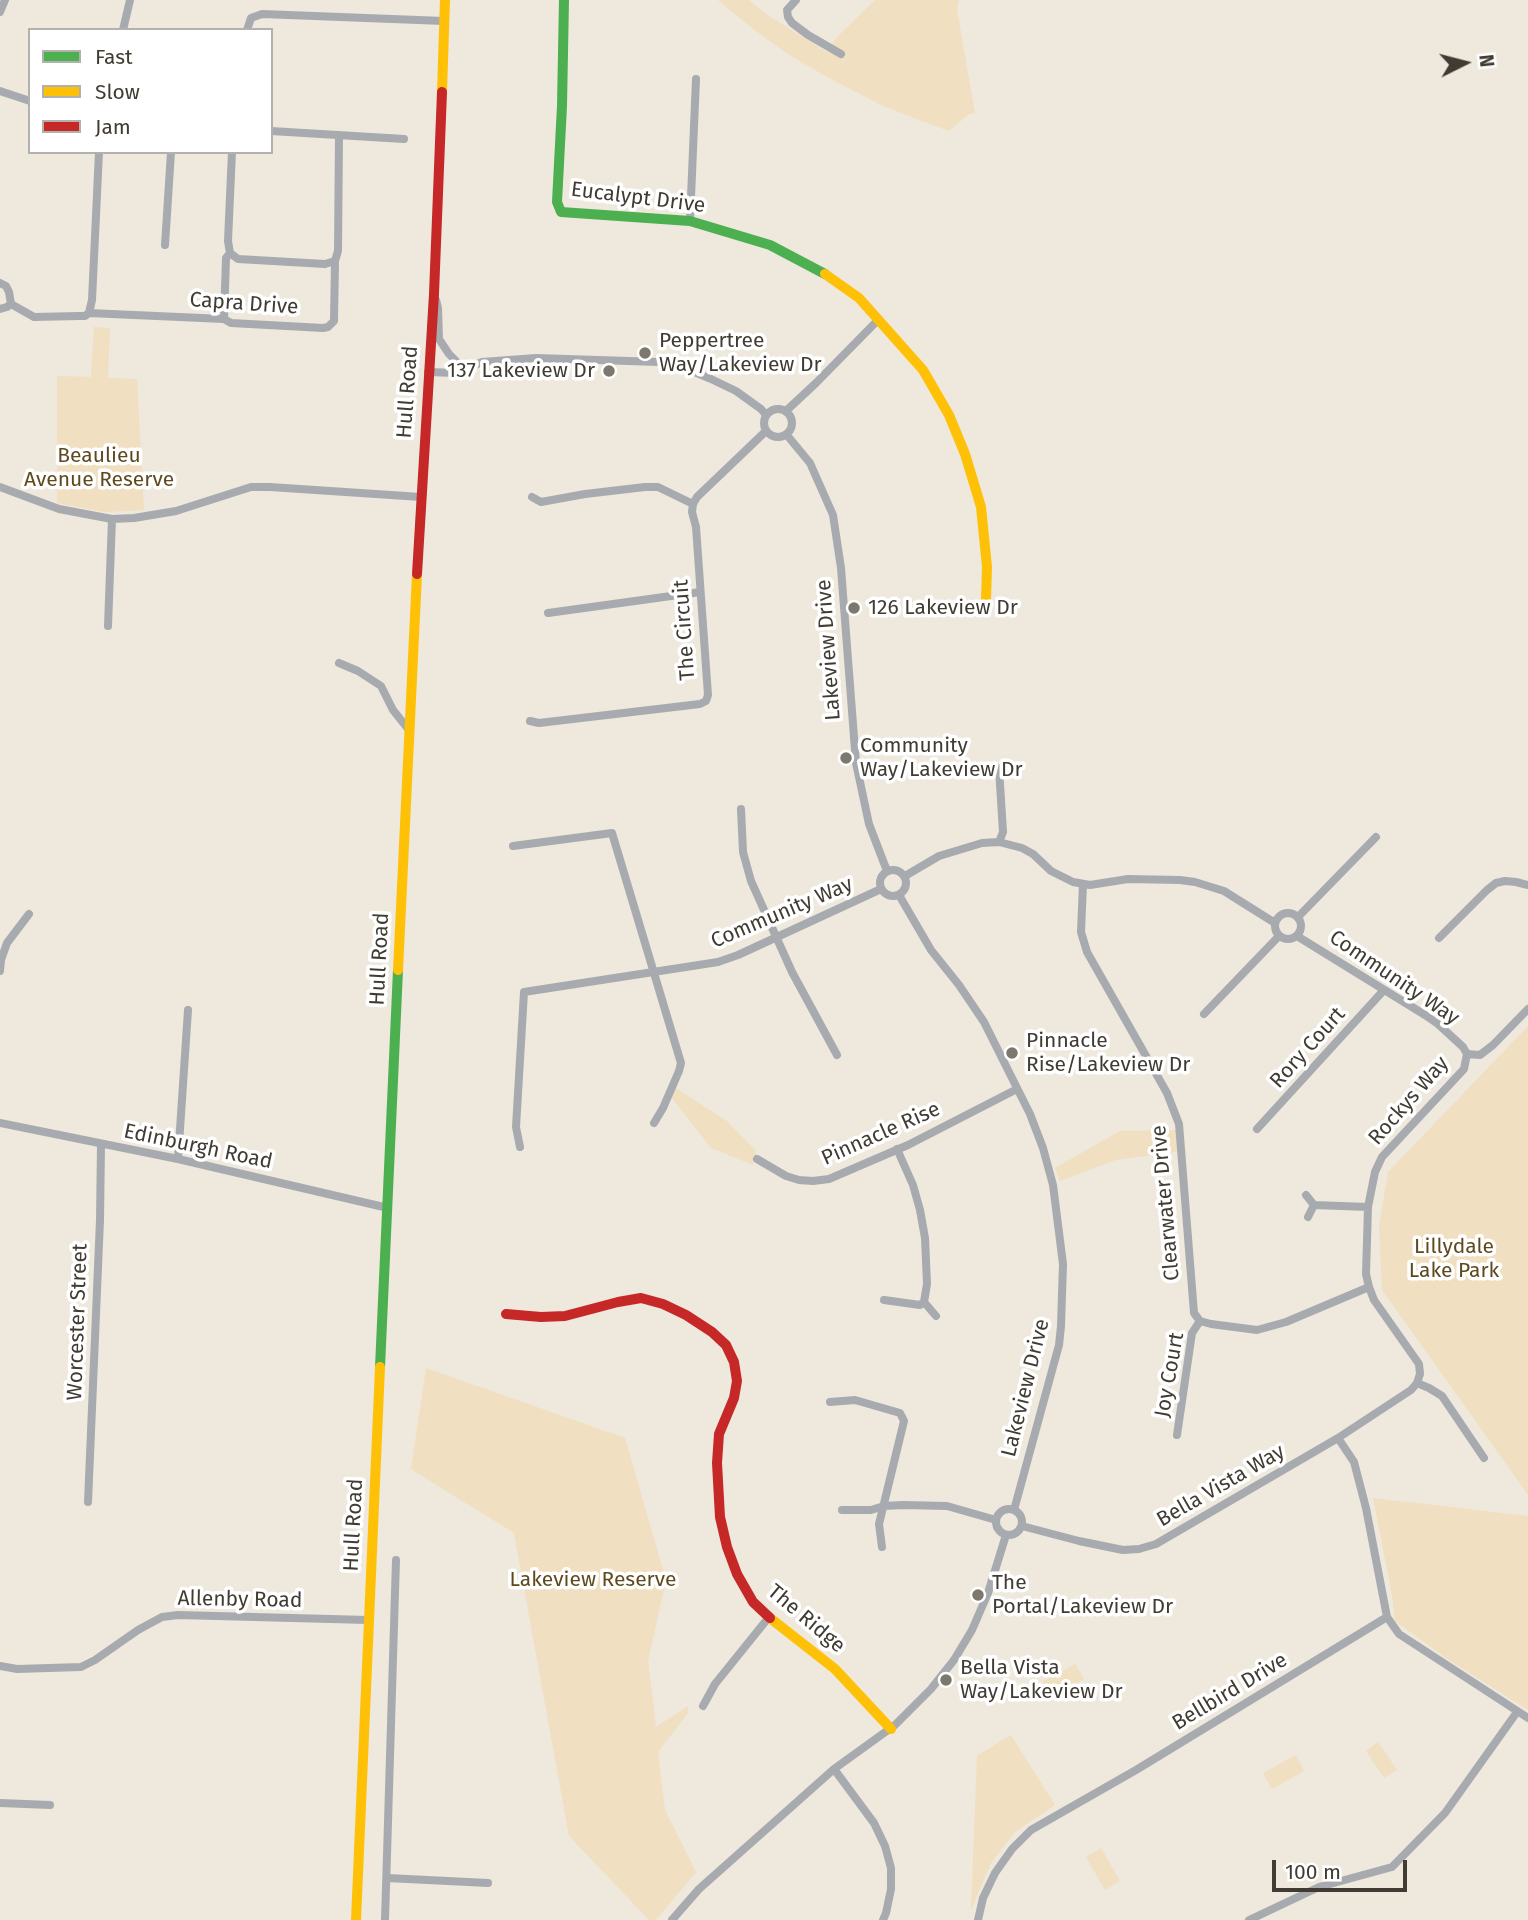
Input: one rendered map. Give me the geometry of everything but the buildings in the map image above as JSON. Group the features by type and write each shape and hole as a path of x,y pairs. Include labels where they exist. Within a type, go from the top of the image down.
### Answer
{"main road":[{"name":"Hull Road","path":"356,1920 409,730 434,294 445,0"},
{"name":"Eucalypt Drive","path":"564,0 557,202 561,212 690,221 770,245 803,261 851,292 879,318 923,370 949,415 981,507 987,567 986,598"},
{"name":"The Ridge","path":"506,1314 565,1316 641,1298 663,1304 686,1315 726,1345 734,1362 737,1381 734,1398 719,1434 717,1463 720,1517 737,1574 753,1602 835,1670 891,1729"}],"street":[{"path":"0,12 5,0"},
{"path":"123,28 130,0"},
{"path":"796,0 788,10 792,23 841,54"},
{"path":"248,28 251,18 262,14 444,21"},
{"path":"690,221 696,79"},
{"path":"0,91 28,100"},
{"path":"273,131 404,139"},
{"name":"Capra Drive","path":"11,304 34,317 85,316 89,313 328,327 334,321 335,261 338,251 339,135"},
{"path":"89,313 92,300 99,154"},
{"path":"165,246 171,154"},
{"path":"232,154 228,241 230,253 238,259 325,264 335,261"},
{"path":"223,319 226,258 230,253"},
{"path":"0,283 6,286 11,304 0,309"},
{"path":"434,294 438,308 439,339 465,370"},
{"path":"786,411 879,318"},
{"path":"428,372 456,373 482,362 536,358 659,362 685,368 736,391 766,415"},
{"path":"773,409 786,411 792,423 786,435 778,437 766,431 766,415 773,409"},
{"path":"532,498 541,502 645,486 658,487 693,504 697,497 766,431"},
{"name":"Lakeview Drive","path":"786,435 810,463 833,515 841,568 856,763 869,824 887,871"},
{"path":"0,488 59,509 112,519 176,511 251,487 421,497"},
{"name":"The Circuit","path":"530,721 539,723 700,704 706,701 708,695 693,504"},
{"path":"108,626 112,519"},
{"path":"548,613 700,592"},
{"path":"339,663 358,671 381,686 393,710 409,730"},
{"path":"999,768 1003,832 999,842"},
{"path":"741,809 743,852 751,881 792,972 837,1055"},
{"path":"513,846 612,834 681,1063 654,1124"},
{"path":"1298,917 1376,837"},
{"path":"905,876 939,856 982,843 999,842 1033,854 1062,878 1083,884 1104,884 1128,879 1195,882 1224,891 1275,922"},
{"path":"897,870 905,876 906,886 899,895 888,895 881,888 881,879 887,871 897,870"},
{"path":"1439,938 1496,883 1505,881 1528,885"},
{"name":"Clearwater Drive","path":"1083,884 1081,932 1087,952 1167,1093 1179,1124 1192,1295 1194,1313 1200,1321"},
{"name":"Community Way","path":"520,1147 516,1127 524,992 718,962 881,888"},
{"name":"Lakeview Drive","path":"899,895 931,950 978,1012 1034,1125 1053,1185 1063,1264 1059,1345 1014,1510"},
{"path":"1289,913 1298,917 1301,930 1292,939 1285,939 1275,930 1275,922 1280,915 1289,913"},
{"path":"0,971 7,943 29,914"},
{"path":"1204,1014 1279,936"},
{"name":"Community Way","path":"1297,936 1438,1024 1467,1054"},
{"name":"Rory Court","path":"1258,1129 1384,990"},
{"name":"Rockys Way","path":"1417,1383 1419,1364 1374,1300 1366,1274 1368,1208 1375,1172 1382,1157 1464,1069 1467,1054 1480,1055 1528,1009"},
{"path":"178,1159 188,1010"},
{"name":"Pinnacle Rise","path":"757,1159 786,1176 813,1181 829,1179 897,1149 1017,1089"},
{"name":"Edinburgh Road","path":"0,1123 178,1159 388,1208"},
{"name":"Worcester Street","path":"88,1502 101,1144"},
{"path":"884,1300 920,1305 924,1302 928,1284 923,1228 913,1185 897,1149"},
{"path":"1306,1195 1314,1205 1368,1208"},
{"path":"1308,1217 1314,1205"},
{"path":"1200,1321 1257,1330 1286,1322 1369,1287"},
{"path":"924,1302 936,1316"},
{"name":"Joy Court","path":"1177,1435 1192,1333 1200,1321"},
{"path":"1417,1383 1442,1396 1484,1458"},
{"name":"Bella Vista Way","path":"1022,1526 1123,1550 1156,1544 1338,1438 1411,1390 1417,1383"},
{"path":"830,1402 855,1400 900,1413 904,1421 879,1524 882,1546"},
{"path":"1338,1438 1354,1462 1366,1508 1387,1617 1399,1634 1528,1718"},
{"path":"842,1510 871,1510 884,1506 947,1506 996,1520"},
{"path":"1004,1510 1014,1510 1021,1516 1022,1526 1016,1534 1006,1535 999,1531 996,1520 1004,1510"},
{"path":"672,1920 699,1889 834,1769 891,1729 914,1708 954,1660 972,1630 988,1593 1006,1535"},
{"name":"Hull Road","path":"385,1920 396,1560"},
{"name":"Allenby Road","path":"0,1666 17,1669 81,1667 162,1617 178,1615 368,1620"},
{"path":"703,1706 715,1684 769,1617"},
{"name":"Bellbird Drive","path":"978,1920 983,1898 995,1873 1012,1849 1031,1830 1136,1770 1387,1617"},
{"path":"1249,1920 1319,1887 1392,1867 1444,1813 1517,1712"},
{"path":"834,1769 874,1823 886,1846 891,1868 891,1889 887,1913 883,1920"},
{"path":"0,1803 50,1805"},
{"path":"387,1878 488,1883"}],"green space":[{"path":"718,0 749,0 766,14 827,52 836,38 875,0 959,0 957,10 975,113 969,114 949,131 883,106 791,56"},
{"name":"Beaulieu Avenue Reserve","path":"94,327 110,328 108,378 137,379 144,510 105,512 57,503 57,376 91,377"},
{"name":"Lillydale Lake Park","path":"1528,1026 1528,1495 1382,1290 1379,1227 1388,1172"},
{"path":"674,1087 727,1121 756,1151 753,1165 711,1148 671,1097"},
{"path":"1176,1130 1182,1151 1116,1160 1060,1181 1055,1168 1120,1131"},
{"name":"Lakeview Reserve","path":"426,1368 625,1438 666,1580 648,1661 656,1727 688,1706 688,1713 658,1752 665,1810 696,1872 656,1920 649,1920 569,1836 514,1533 411,1469"},
{"path":"1373,1498 1528,1516 1528,1710 1446,1658 1395,1621"},
{"path":"1075,1664 1084,1679 1051,1698 1042,1682"},
{"path":"1011,1735 1055,1805 1015,1832 991,1863 971,1910 977,1756"},
{"path":"1378,1742 1397,1770 1384,1778 1366,1751"},
{"path":"1296,1755 1304,1771 1272,1789 1263,1773"},
{"path":"1101,1848 1120,1881 1105,1890 1086,1857"}],"traffic: fast":[{"path":"564,0 557,202 561,212 690,221 770,245 825,274"},
{"path":"380,1367 398,970"}],"traffic: slow":[{"path":"442,92 445,0"},
{"path":"825,274 859,298 923,370 949,415 965,454 981,507 987,567 986,599"},
{"path":"398,970 417,574"},
{"path":"356,1920 380,1367"},
{"path":"770,1618 835,1669 891,1729"}],"traffic: jam":[{"path":"417,574 434,294 442,92"},
{"path":"506,1314 565,1316 641,1298 663,1304 686,1315 726,1345 734,1362 737,1381 734,1398 719,1434 717,1463 720,1517 737,1574 753,1602 770,1618"}],"place":[{"name":"Peppertree Way/Lakeview Dr","path":"645,353"},
{"name":"137 Lakeview Dr","path":"609,371"},
{"name":"126 Lakeview Dr","path":"854,608"},
{"name":"Community Way/Lakeview Dr","path":"846,758"},
{"name":"Pinnacle Rise/Lakeview Dr","path":"1012,1053"},
{"name":"The Portal/Lakeview Dr","path":"978,1595"},
{"name":"Bella Vista Way/Lakeview Dr","path":"946,1680"}]}
